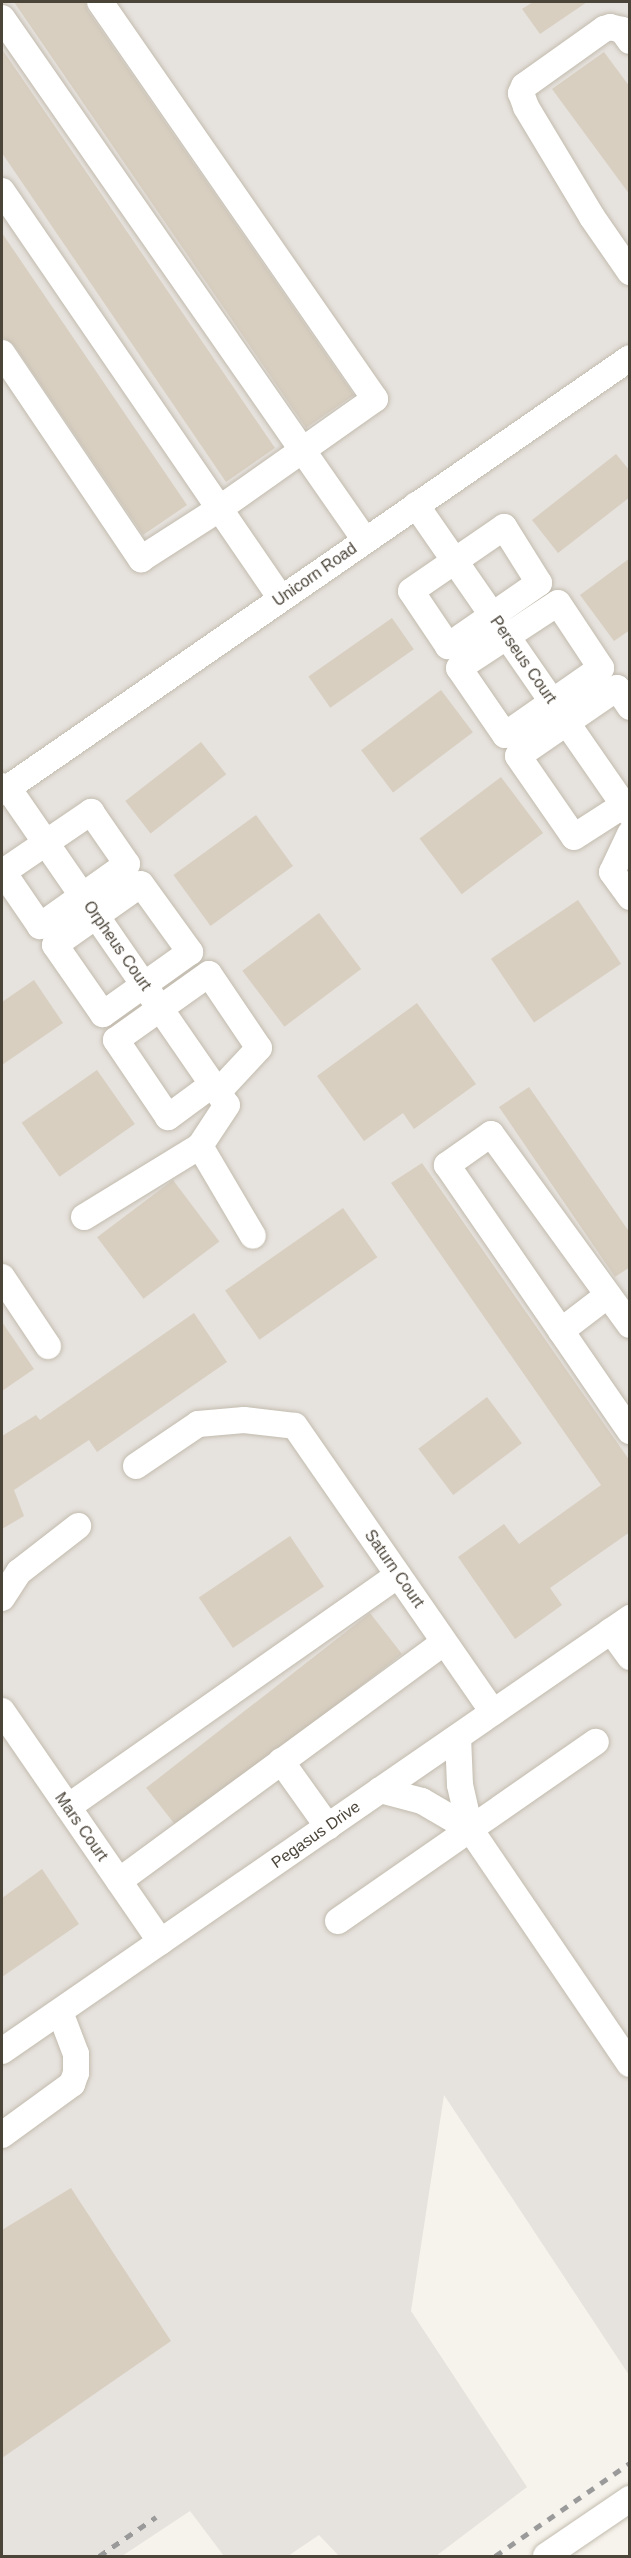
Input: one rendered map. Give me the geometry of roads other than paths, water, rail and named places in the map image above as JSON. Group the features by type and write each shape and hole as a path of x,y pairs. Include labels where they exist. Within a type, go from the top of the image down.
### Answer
{"street":[{"path":"2,353 141,560 375,399 100,2"},
{"path":"2,18 365,540"},
{"path":"630,41 622,30 610,27 604,29 524,86 521,93 526,107 592,217 630,272"},
{"path":"2,191 281,599"},
{"name":"Unicorn Road","path":"4,789 630,358"},
{"name":"Perseus Court","path":"416,506 627,807"},
{"path":"500,626 539,582 504,527 411,591 574,837 627,807"},
{"path":"454,657 500,626 558,603 601,668 551,701 512,746"},
{"path":"512,746 566,722 617,688 630,707"},
{"name":"Orpheus Court","path":"4,789 45,843 219,1094"},
{"path":"89,906 55,945 103,1014 190,952 91,812 3,872 40,926 89,906 134,874"},
{"path":"630,834 612,872 630,897"},
{"path":"84,1217 200,1146 219,1094 259,1048 209,974 116,1040 168,1117 219,1094"},
{"path":"630,1324 491,1134 447,1165 630,1431"},
{"path":"200,1146 253,1236"},
{"path":"2,1277 48,1346"},
{"path":"561,1330 608,1295"},
{"name":"Saturn Court","path":"136,1466 198,1424 244,1420 295,1426 493,1712"},
{"path":"2,1598 19,1572 78,1526"},
{"path":"68,1807 398,1575"},
{"path":"620,1625 630,1657"},
{"name":"Pegasus Drive","path":"2,2051 620,1625"},
{"path":"119,1881 444,1642"},
{"name":"Mars Court","path":"2,1711 161,1942"},
{"path":"458,1737 460,1785 470,1829 630,2064"},
{"path":"338,1921 596,1742"},
{"path":"281,1761 328,1827"},
{"path":"380,1790 422,1801 470,1829"},
{"path":"2,2135 72,2084 76,2073 76,2054 60,2012"},
{"path":"546,2556 630,2499"}],"railway":[{"path":"495,2556 630,2463"},
{"path":"99,2556 156,2517"}]}
